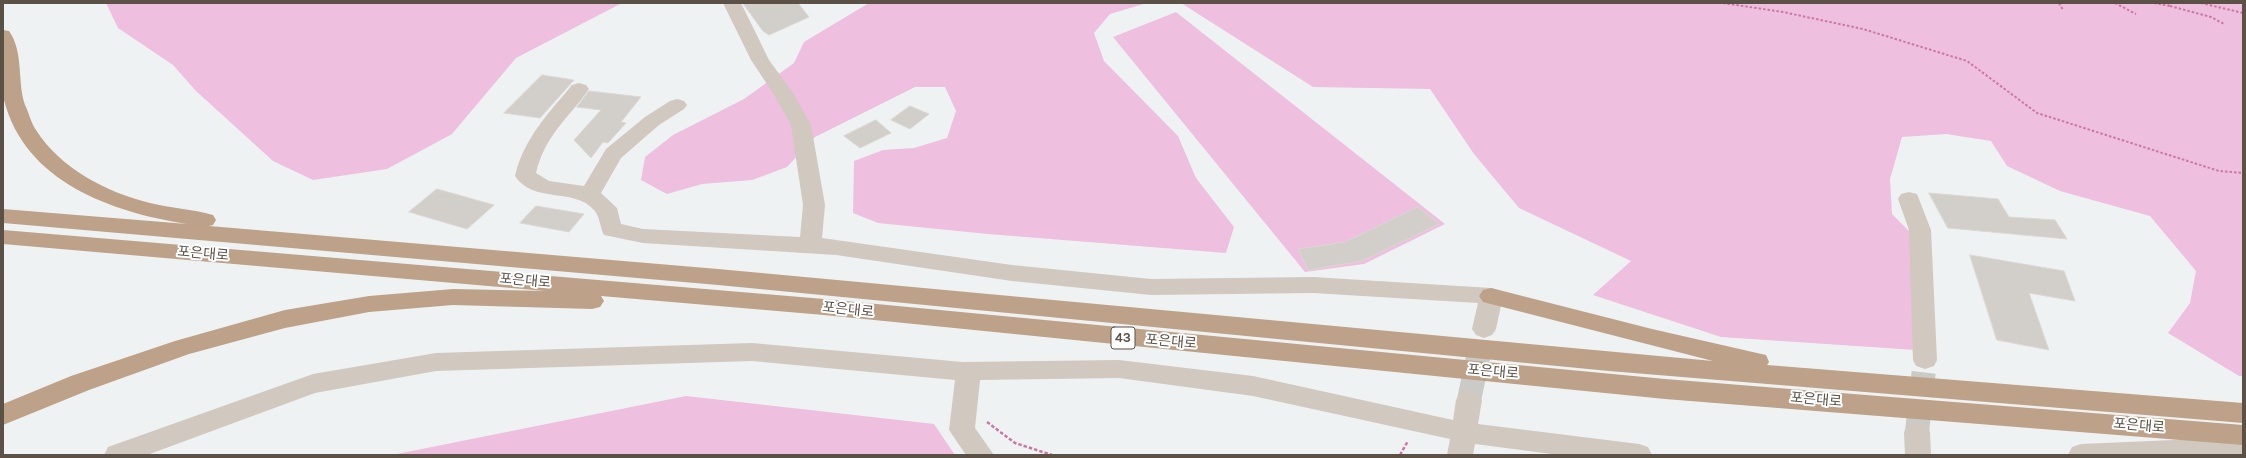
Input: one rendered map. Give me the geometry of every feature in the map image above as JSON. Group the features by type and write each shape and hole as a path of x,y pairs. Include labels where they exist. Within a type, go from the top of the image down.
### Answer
{"highway":[{"path":"3,35 9,50 14,101 25,128 37,150 60,171 92,189 135,206 174,216 489,259"},
{"name":"포은대로","path":"3,216 489,259 726,278 1601,361 2243,413"},
{"name":"포은대로","path":"3,237 824,307 1118,337 1665,389 2243,435"},
{"path":"1491,296 1652,338 1756,362 1883,383"},
{"path":"3,415 80,383 184,347 285,319 369,304 453,297 824,307"}],"street":[{"path":"732,3 760,60 783,93 801,126 814,205 810,246"},
{"path":"579,89 542,130 528,157 525,176 543,188 590,194 606,208 612,230 643,236 836,247 1012,273 1151,287 1313,285 1491,296 1484,329"},
{"path":"590,194 613,154 652,121 677,105"},
{"path":"1909,199 1920,230 1925,360"},
{"path":"117,455 313,384 436,362 752,352 968,371 1127,370 1253,386 1461,443 1639,455"},
{"path":"968,371 962,430 981,455"},
{"path":"1461,443 1469,400"},
{"path":"2081,455 2243,447"}],"path":[{"path":"1723,3 1783,12 1863,29 1960,58 1967,61 2037,113 2219,171 2243,172"},
{"path":"2059,3 2062,10"},
{"path":"2115,3 2136,14"},
{"path":"2154,3 2169,4 2211,17 2224,24"},
{"path":"2201,3 2243,12"},
{"path":"964,407 1015,443 1052,455"}],"shaded area":[{"path":"106,3 622,3 516,58 452,134 387,169 313,180 273,161 196,91 173,65 118,28"},
{"path":"869,3 1147,3 1110,14 1094,33 1104,61 1178,136 1196,178 1234,227 1226,253 988,234 878,223 853,213 854,161 883,150 914,148 947,138 956,111 945,87 915,87 815,137 787,167 752,180 702,184 667,194 641,180 645,157 673,135 744,99 794,63 804,42"},
{"path":"1181,3 2243,3 2243,376 2239,376 2168,333 2190,303 2196,271 2150,216 2060,191 2007,166 1991,141 1946,134 1902,137 1890,179 1892,214 1929,251 1931,351 1721,337 1593,295 1631,261 1519,208 1474,154 1430,89 1313,87"},
{"path":"1176,12 1445,224 1364,264 1305,272 1113,37"},
{"path":"686,396 934,424 955,455 392,455"}],"building":[{"path":"743,3 798,3 809,17 769,35 763,31"},
{"path":"542,75 574,80 540,118 504,113"},
{"path":"589,91 641,97 621,122 626,123 608,143 603,142 591,158 574,140 601,110 577,107"},
{"path":"910,106 929,114 910,129 891,120"},
{"path":"876,120 891,133 860,148 844,136"},
{"path":"437,189 494,205 467,229 409,212"},
{"path":"1929,193 1998,199 2009,217 2055,220 2067,239 1948,228"},
{"path":"536,206 584,214 569,232 520,223"},
{"path":"1418,207 1439,224 1362,261 1308,270 1298,249 1345,242"},
{"path":"1970,255 2064,271 2075,301 2029,293 2049,350 1997,340"}],"tunnel":[{"path":"1469,400 1484,329"},
{"path":"1917,432 1925,360"}]}
